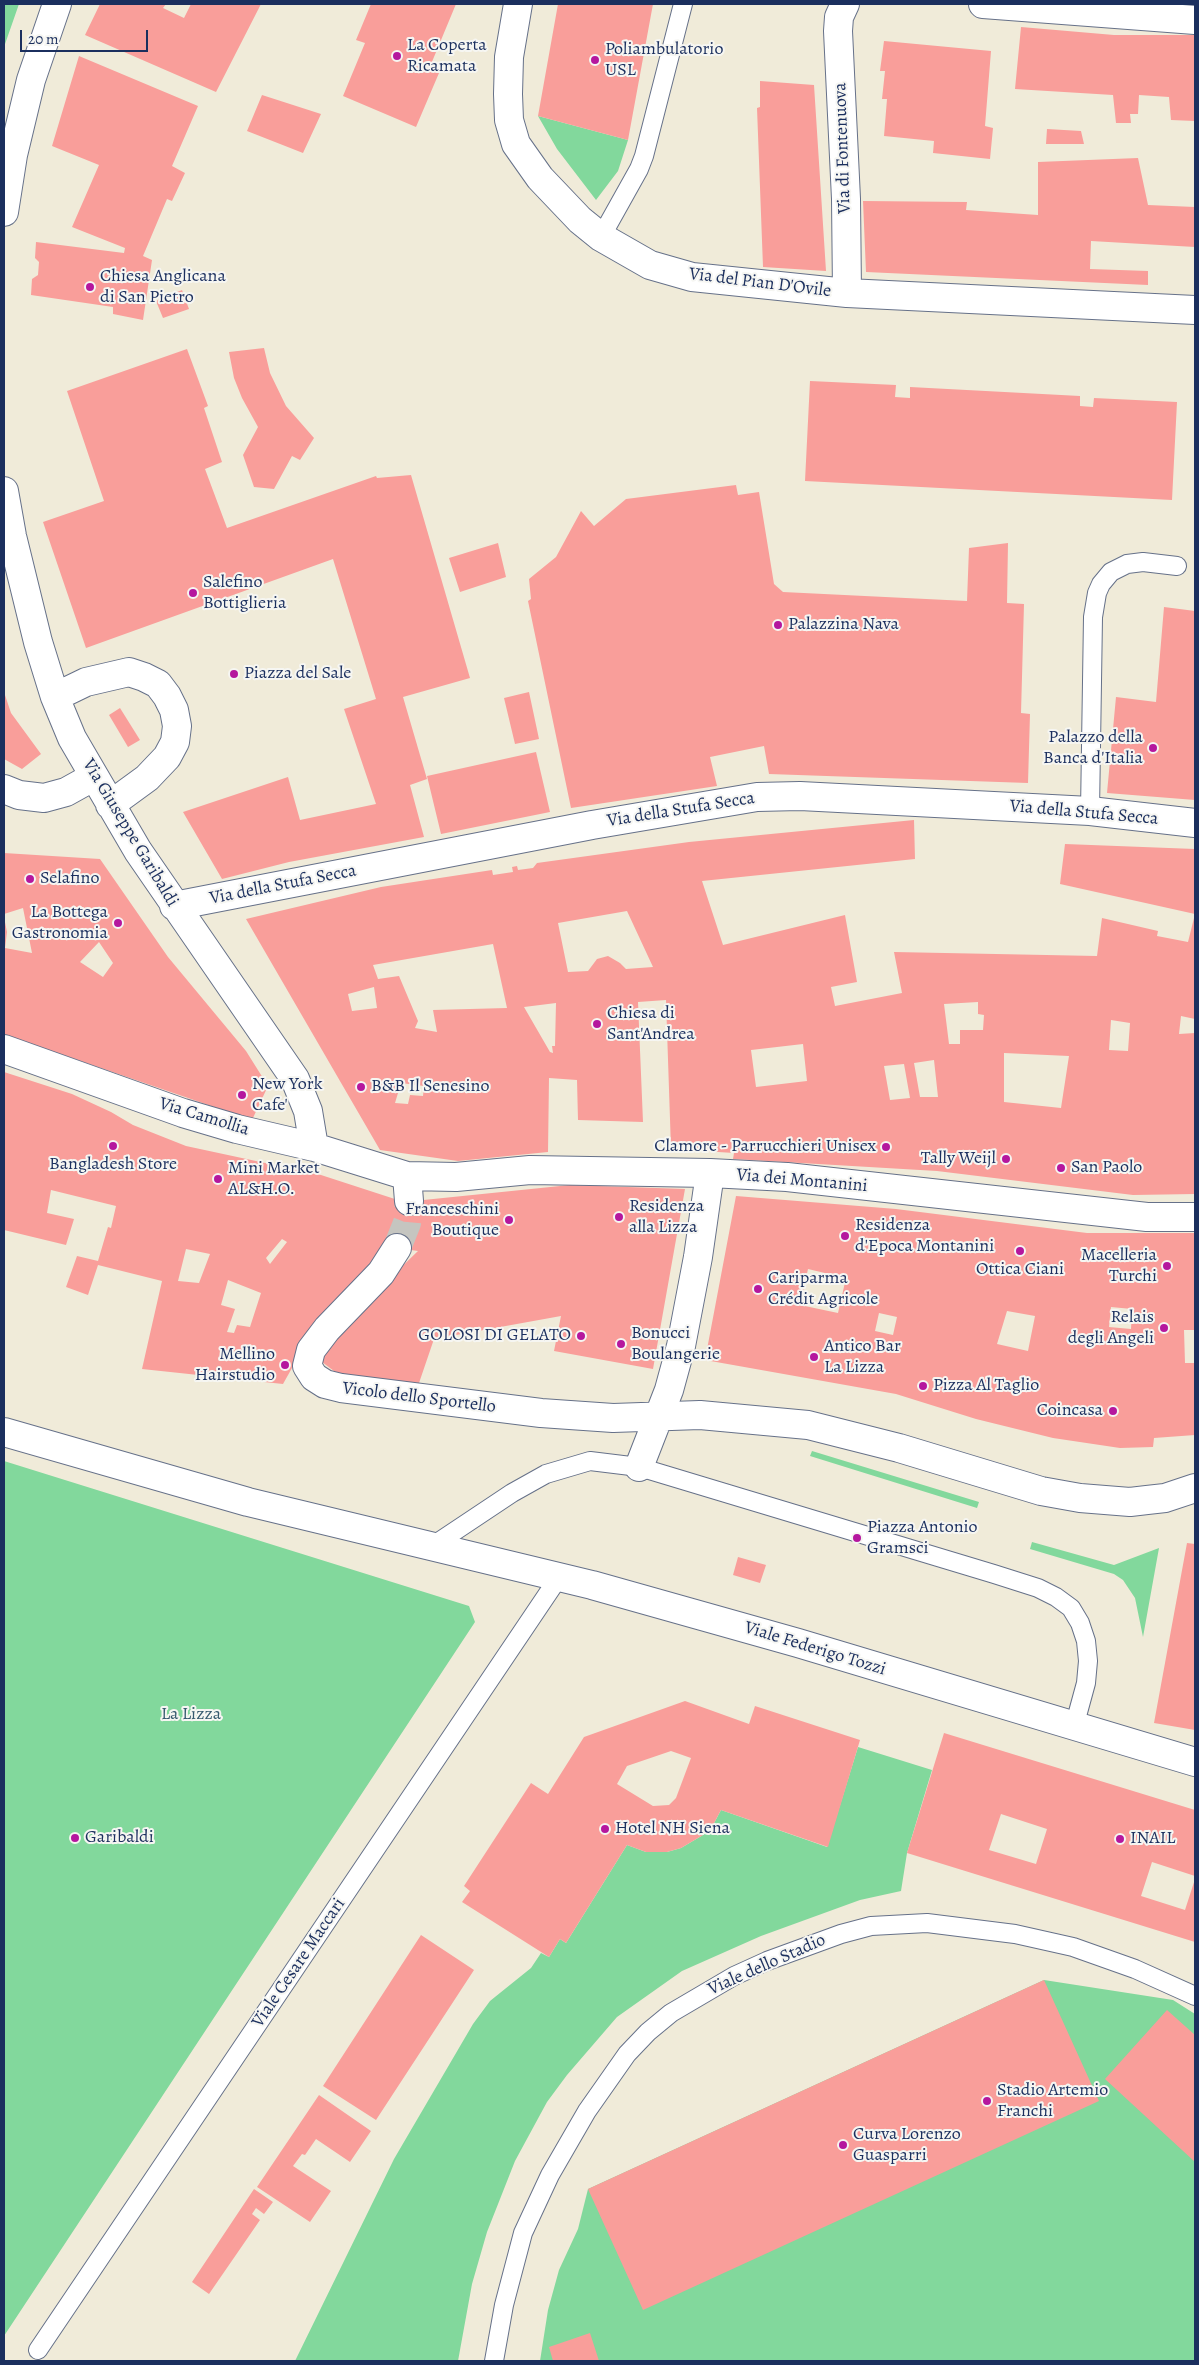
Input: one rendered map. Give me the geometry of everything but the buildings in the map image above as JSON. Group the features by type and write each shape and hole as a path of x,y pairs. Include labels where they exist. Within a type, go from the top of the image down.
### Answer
{"street":[{"path":"4,212 13,155 31,80 57,4"},
{"name":"Via del Pian D'Ovile","path":"518,4 510,57 508,94 509,120 516,144 540,178 561,202 601,237 650,265 692,277 847,293 1195,310"},
{"name":"Via di Fontenuova","path":"845,4 839,17 838,30 846,199 847,293"},
{"path":"983,4 1195,20"},
{"name":"Via Giuseppe Garibaldi","path":"4,491 23,584 55,697 72,738 93,777 174,906 295,1079 307,1105 314,1147"},
{"path":"55,697 94,680 129,672 158,684 167,696 174,710 177,726 175,742 167,757 147,778 110,805"},
{"path":"4,789 19,795 44,798 66,792 93,777"},
{"name":"Via della Stufa Secca","path":"174,906 592,825 757,797 800,796 1090,811 1195,824"},
{"name":"Via Camollia","path":"4,1049 183,1113 237,1129 314,1147 408,1189"},
{"name":"Via dei Montanini","path":"408,1189 456,1177 530,1170 710,1173 787,1178 1147,1217 1195,1217"},
{"path":"639,1467 660,1416 682,1346 698,1257 710,1173"},
{"name":"Vicolo dello Sportello","path":"397,1248 381,1273 320,1336 311,1350 307,1366 314,1377 325,1384 341,1388 541,1413 613,1418 660,1416"},
{"path":"660,1416 700,1415 808,1425 900,1448 1041,1491 1080,1498 1130,1502 1172,1496 1195,1488"},
{"path":"4,1432 248,1502 431,1547"},
{"name":"Viale Federigo Tozzi","path":"431,1547 559,1576 798,1643 1195,1762"}],"lane":[{"path":"601,237 639,169 644,156 683,4"},
{"path":"1090,811 1093,617 1097,593 1101,584 1111,572 1127,564 1143,562 1177,566"},
{"path":"431,1547 512,1493 546,1474 590,1461 639,1467 994,1574 1038,1588 1056,1597 1071,1608 1080,1623 1086,1641 1088,1661 1086,1683 1074,1727"},
{"name":"Viale Cesare Maccari","path":"38,2350 559,1576"},
{"name":"Viale dello Stadio","path":"494,2361 504,2305 523,2233 550,2175 587,2111 627,2054 648,2032 671,2013 734,1976 790,1952 841,1934 871,1926 927,1923 1015,1934 1073,1947 1136,1969 1195,1996"}],"green space":[{"path":"4,4 19,4 4,47"},
{"path":"538,116 628,140 618,171 596,200 557,149"},
{"path":"812,1451 979,1502 977,1508 810,1456"},
{"name":"La Lizza","path":"4,1461 469,1606 475,1622 4,2336"},
{"path":"1032,1542 1114,1565 1159,1548 1143,1637 1135,1598 1123,1580 1114,1574 1030,1549"},
{"path":"858,1747 932,1770 907,1853 901,1891 860,1900 761,1936 682,1971 617,2017 567,2075 547,2102 515,2161 487,2232 472,2284 458,2361 295,2361 394,2159 473,2024 490,2001 531,1968 541,1953 549,1957 560,1939 566,1943 627,1845 646,1852 667,1852 681,1848 703,1835 713,1825 721,1810 827,1847"},
{"name":"Stadio Artemio Franchi","path":"1044,1980 1173,2000 1195,2014 1195,2361 540,2361 548,2310 559,2270 578,2229 588,2189"}],"tunnel":[{"path":"397,1248 407,1223 409,1201"}],"place":[{"name":"La Coperta Ricamata","path":"397,56"},
{"name":"Poliambulatorio USL","path":"595,60"},
{"name":"Chiesa Anglicana di San Pietro","path":"90,287"},
{"name":"Salefino Bottiglieria","path":"193,593"},
{"name":"Palazzina Nava","path":"778,625"},
{"name":"Piazza del Sale","path":"234,674"},
{"name":"Palazzo della Banca d'Italia","path":"1153,748"},
{"name":"Selafino","path":"30,879"},
{"name":"La Bottega Gastronomia","path":"118,923"},
{"name":"Chiesa di Sant'Andrea","path":"597,1024"},
{"name":"B&B Il Senesino","path":"361,1087"},
{"name":"New York Cafe'","path":"242,1095"},
{"name":"Bangladesh Store","path":"113,1146"},
{"name":"Clamore - Parrucchieri Unisex","path":"886,1147"},
{"name":"Tally Weijl","path":"1006,1159"},
{"name":"San Paolo","path":"1061,1168"},
{"name":"Mini Market AL&H.O.","path":"218,1179"},
{"name":"Residenza alla Lizza","path":"619,1217"},
{"name":"Franceschini Boutique","path":"509,1220"},
{"name":"Residenza d'Epoca Montanini","path":"845,1236"},
{"name":"Ottica Ciani","path":"1020,1251"},
{"name":"Macelleria Turchi","path":"1167,1266"},
{"name":"Cariparma Crédit Agricole","path":"758,1289"},
{"name":"Relais degli Angeli","path":"1164,1328"},
{"name":"GOLOSI DI GELATO","path":"581,1336"},
{"name":"Bonucci Boulangerie","path":"621,1344"},
{"name":"Antico Bar La Lizza","path":"814,1357"},
{"name":"Mellino Hairstudio","path":"285,1365"},
{"name":"Pizza Al Taglio","path":"923,1386"},
{"name":"Coincasa","path":"1113,1411"},
{"name":"Piazza Antonio Gramsci","path":"857,1538"},
{"name":"Hotel NH Siena","path":"605,1829"},
{"name":"Garibaldi","path":"75,1838"},
{"name":"INAIL","path":"1120,1839"},
{"name":"Stadio Artemio Franchi","path":"987,2101"},
{"name":"Curva Lorenzo Guasparri","path":"843,2145"}]}
